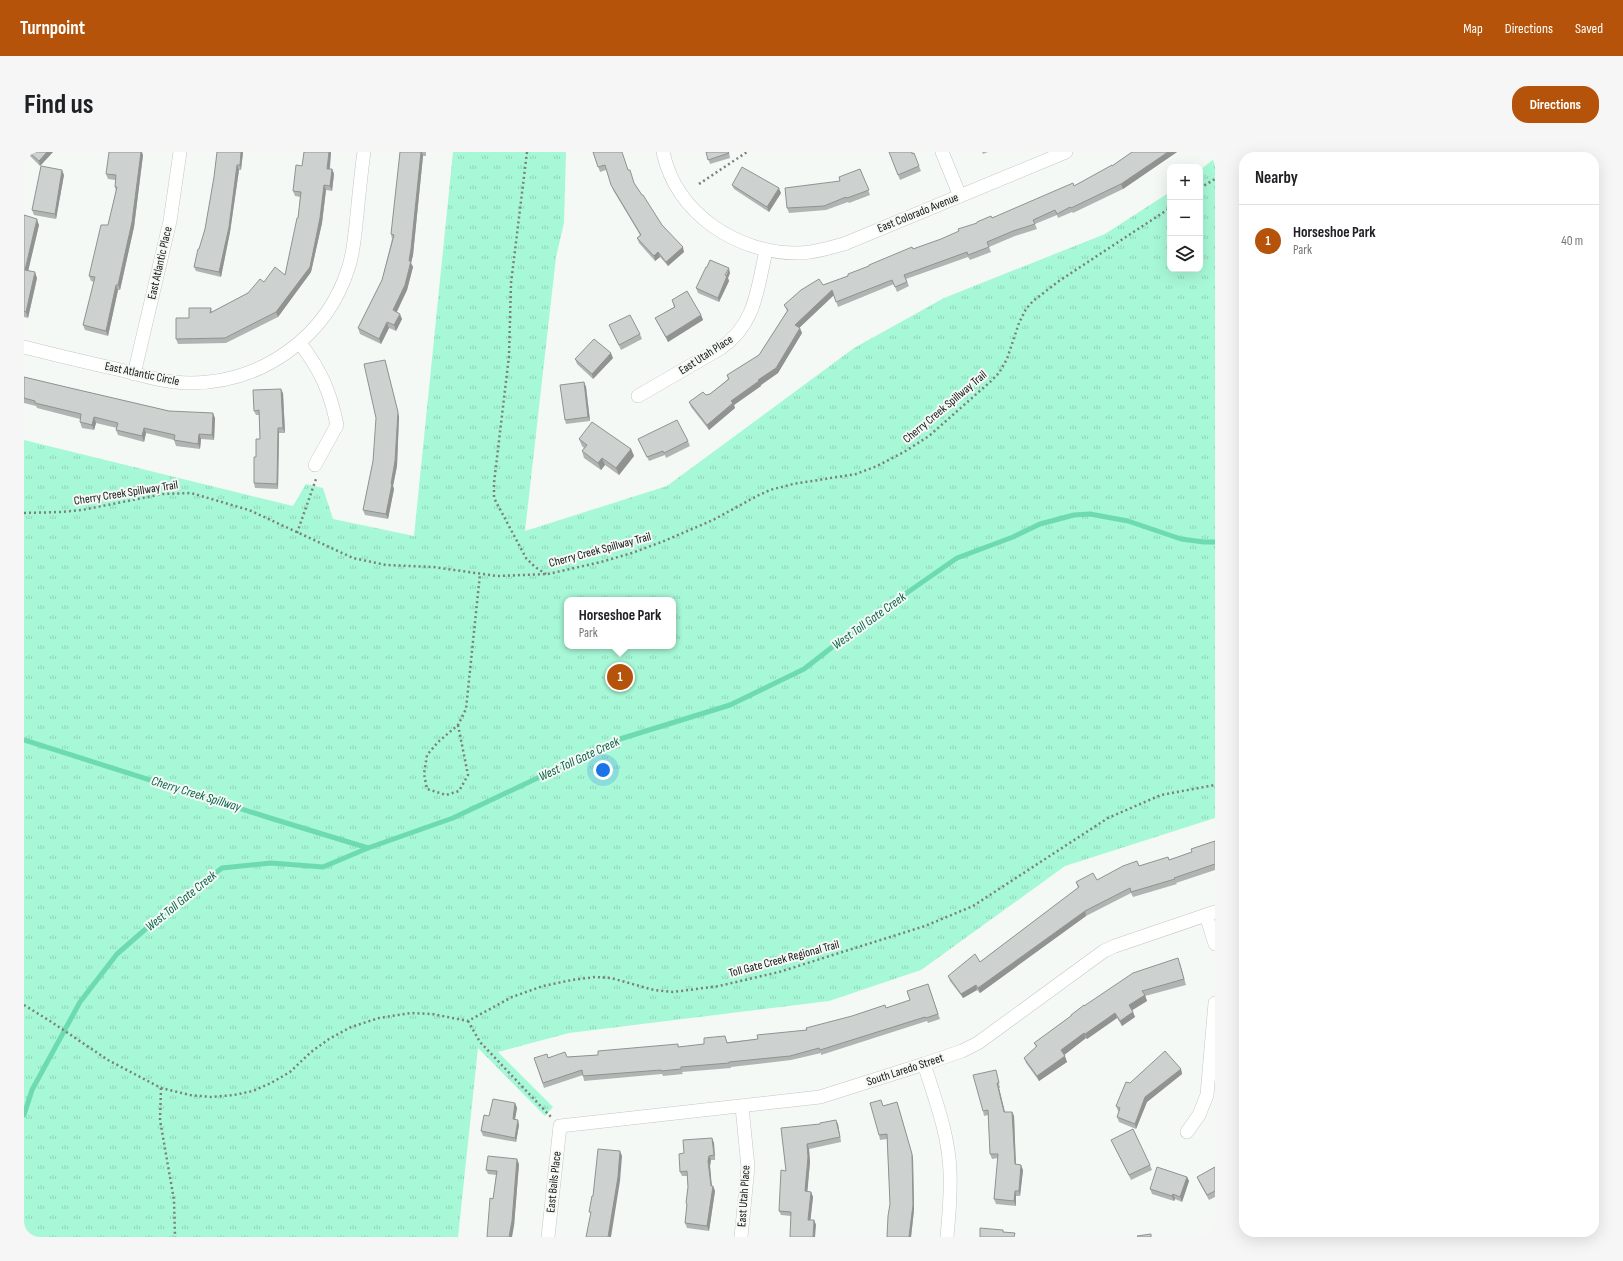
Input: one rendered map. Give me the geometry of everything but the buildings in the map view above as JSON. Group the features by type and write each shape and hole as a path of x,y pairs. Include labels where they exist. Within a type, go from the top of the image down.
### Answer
{"street":[{"name":"East Atlantic Place","path":"134,374 170,221 180,152"},
{"name":"East Atlantic Circle","path":"24,347 134,374 182,382 215,382 242,376 284,355 300,343 313,330 330,308 343,284 354,245 364,152"},
{"name":"East Colorado Avenue","path":"663,152 677,187 689,204 720,232 739,242 766,251 800,253 821,250 844,244 1066,152"},
{"path":"942,152 960,196"},
{"name":"East Utah Place","path":"638,396 721,348 730,342 743,328 752,311 766,251"},
{"path":"300,343 315,363 323,377 332,401 337,426 315,465"},
{"path":"1211,914 1215,944"},
{"name":"South Laredo Street","path":"560,1126 820,1098 962,1051 978,1042 1104,951 1211,914"},
{"path":"1187,1132 1199,1115 1207,1095 1215,1002"},
{"path":"924,1064 942,1119 947,1145 950,1172 947,1237"},
{"name":"East Utah Place","path":"741,1237 748,1167 742,1106"},
{"name":"East Bails Place","path":"548,1237 560,1126"}],"path":[{"path":"527,152 511,283 509,356 494,483 494,498 526,558 535,567 546,574"},
{"path":"699,184 747,152"},
{"path":"1203,186 1215,179"},
{"name":"Cherry Creek Spillway Trail","path":"24,513 82,510 180,492 202,496 249,510 353,558 386,565 433,568 497,576 546,574 601,562 664,542 713,520 770,490 792,484 856,474 877,466 904,452 929,436 975,397 999,373 1007,360 1019,323 1026,309 1034,301 1059,281 1167,210"},
{"path":"297,533 316,480 315,465"},
{"path":"458,725 468,775 459,791 446,795 427,789 424,774 427,756 438,742 458,725 466,709 480,574"},
{"name":"Toll Gate Creek Regional Trail","path":"468,1021 512,997 543,986 572,980 611,978 654,990 672,992 712,987 779,972 925,926 973,906 1108,818 1161,796 1215,785"},
{"path":"24,1005 108,1060 161,1088 211,1098 253,1091 271,1083 290,1072 311,1052 329,1039 351,1027 379,1018 411,1014 432,1014 468,1021 480,1042 560,1126"},
{"path":"161,1088 160,1120 174,1200 175,1237"}],"green space":[{"path":"453,152 566,152 564,223 556,257 525,531 667,486 854,348 944,298 1105,234 1167,194 1167,272 1203,272 1203,168 1215,158 1215,818 1065,866 921,970 829,1001 569,1033 498,1052 553,1107 545,1116 478,1048 458,1237 24,1237 24,440 293,506 306,484 323,488 333,519 414,536"}],"waterway":[{"name":"West Toll Gate Creek","path":"24,1115 32,1090 80,1002 117,954 172,906 222,868 271,863 323,867 368,848 453,818 620,739 730,705 804,669 862,624 957,558 1013,537 1040,524 1074,515 1090,514 1128,521 1181,539 1215,542"},
{"name":"Cherry Creek Spillway","path":"24,740 368,848"}],"place":[{"name":"Horseshoe Park","path":"620,677"}]}
